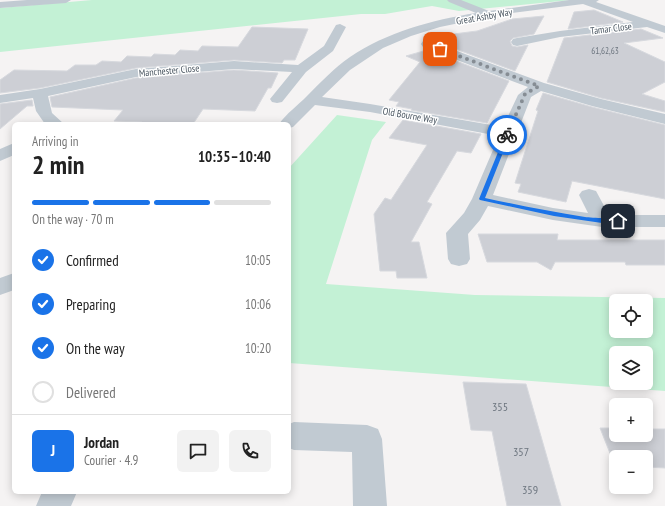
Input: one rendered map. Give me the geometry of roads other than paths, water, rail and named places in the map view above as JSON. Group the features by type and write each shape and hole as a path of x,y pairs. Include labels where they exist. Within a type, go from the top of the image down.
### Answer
{"street":[{"path":"0,6 16,2 66,0"},
{"path":"452,0 489,14"},
{"name":"Great Ashby Way","path":"289,122 332,79 356,59 379,46 404,35 435,25 489,14 594,0"},
{"name":"Tamar Close","path":"583,1 665,30"},
{"name":"Tamar Close","path":"517,42 560,34 647,24"},
{"path":"277,99 301,69 329,48 340,27"},
{"name":"Tamar Close","path":"576,32 586,38"},
{"path":"427,44 539,86 597,103 665,119"},
{"name":"Manchester Close","path":"0,98 40,93 136,73 234,65 264,65 301,69"},
{"path":"459,259 457,233 477,208 525,94 539,86"},
{"path":"40,93 44,114 47,119 52,122"},
{"name":"Old Bourne Way","path":"312,100 370,108 508,133"},
{"path":"0,156 12,149"},
{"path":"589,195 602,221"},
{"path":"477,208 554,214 602,221 665,220"},
{"path":"0,287 12,282"},
{"path":"294,436 368,439 370,506"},
{"path":"52,506 59,494"}]}
